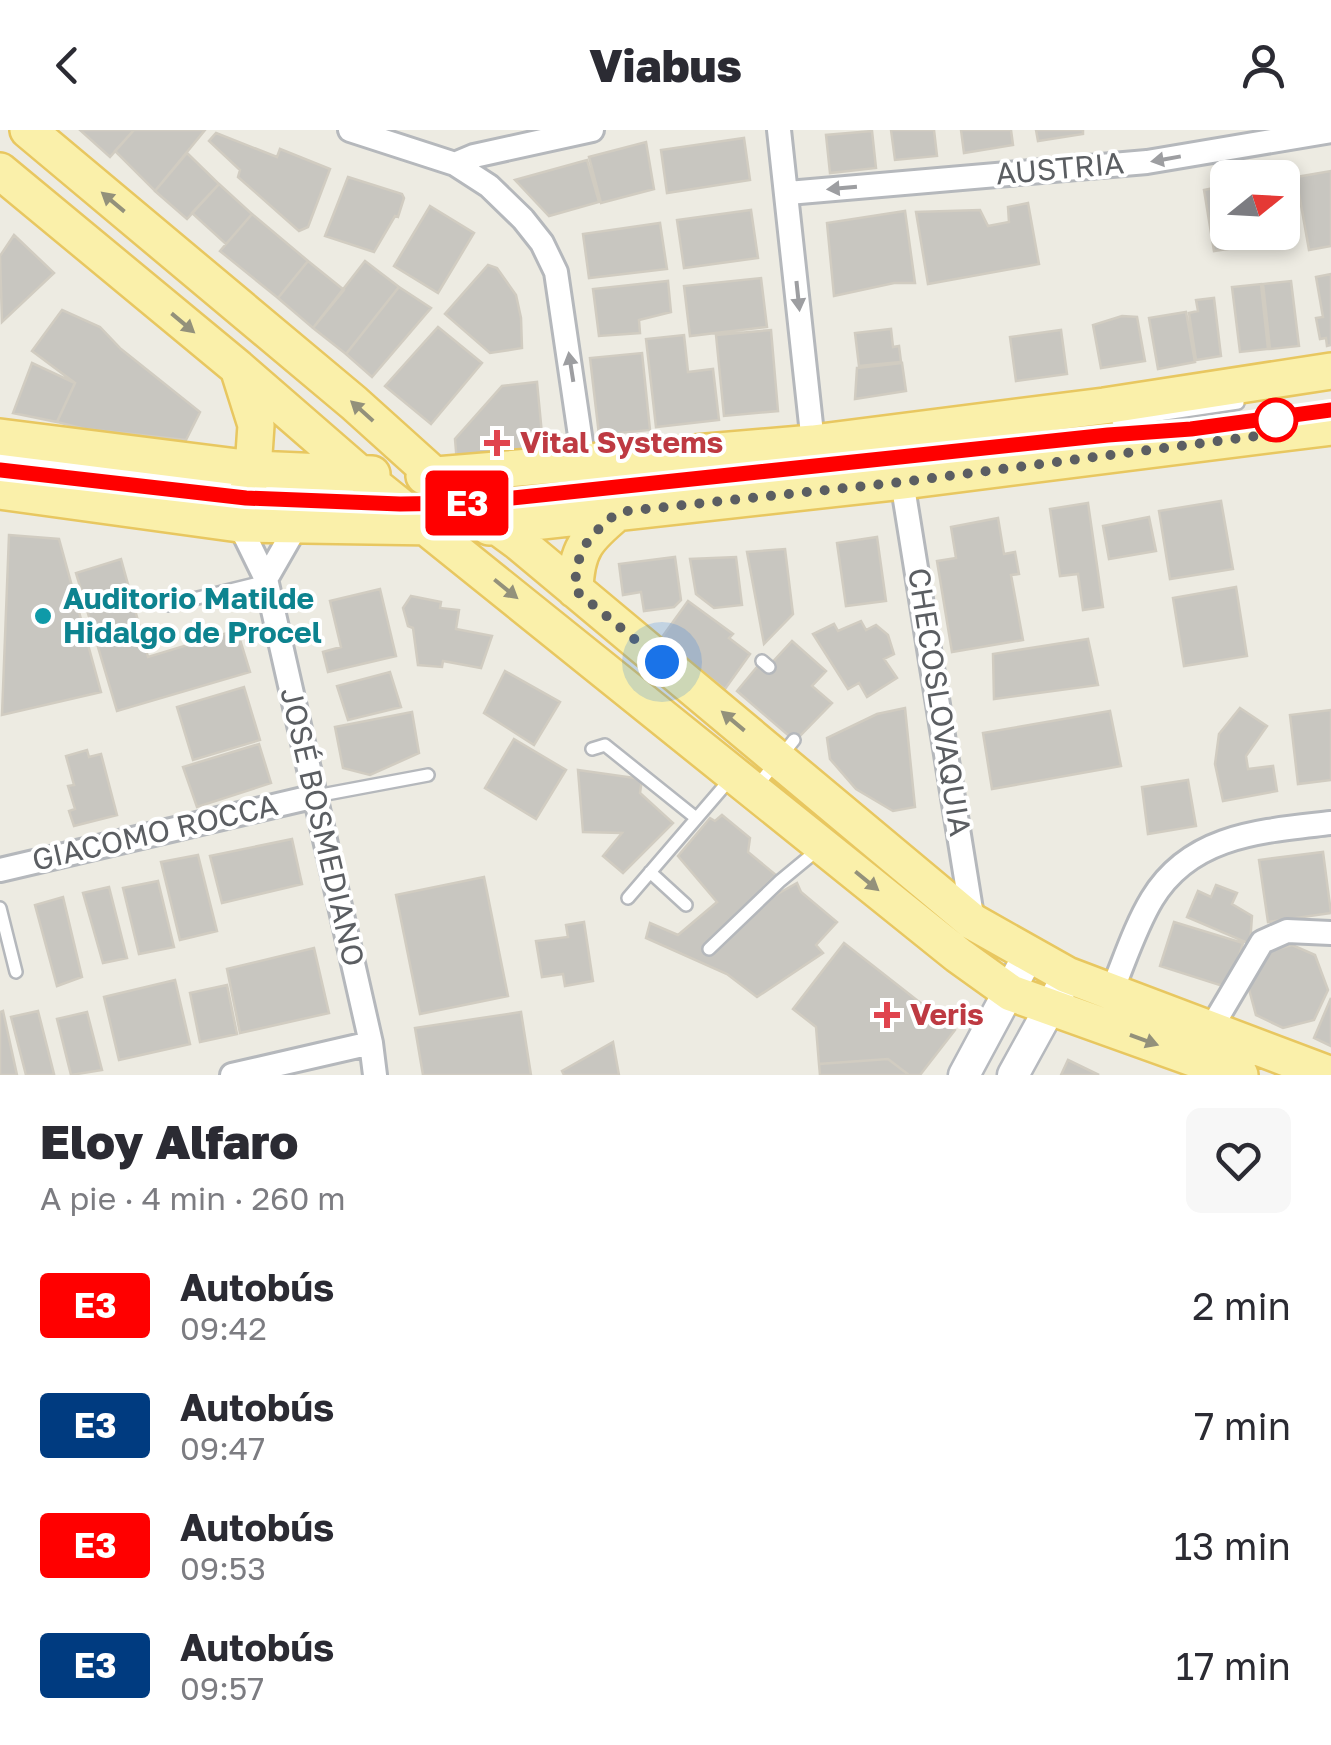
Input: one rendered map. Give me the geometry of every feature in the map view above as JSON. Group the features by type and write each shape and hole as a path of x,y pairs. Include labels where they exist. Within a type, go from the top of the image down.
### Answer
{"main road":[{"path":"28,130 354,404 450,490 786,750 973,922 1067,975 1331,1074"},
{"path":"0,171 381,490 958,955 1011,992 1240,1075"},
{"path":"238,368 256,425 247,495"},
{"path":"0,491 247,495 450,490 584,463 813,443 1104,406 1331,371"},
{"path":"194,462 256,425"},
{"path":"0,437 194,462 297,525 430,528 500,526 902,482 1331,427"},
{"path":"575,590 578,555 586,541 618,512"},
{"path":"964,1075 1028,956"},
{"path":"1013,1075 1067,975"}],"street":[{"path":"350,130 455,164 489,186 542,243 556,272 584,463"},
{"path":"455,164 474,156 592,130"},
{"path":"779,130 813,443"},
{"name":"AUSTRIA","path":"788,193 1148,162 1331,131"},
{"name":"CHECOSLOVAQUIA","path":"902,482 973,922"},
{"name":"JOSÉ BOSMEDIANO","path":"247,495 372,1043 375,1075"},
{"path":"266,580 297,525"},
{"name":"GIACOMO ROCCA","path":"0,870 316,796"},
{"path":"1112,992 1152,898 1192,854 1257,831 1331,823"},
{"path":"1210,1030 1262,942 1287,931 1331,933"},
{"path":"232,1075 372,1043"}],"lane":[{"path":"0,470 247,495 450,490 1107,429 1258,399"},
{"path":"1107,429 1174,430"},
{"path":"450,490 1027,431"},
{"path":"0,456 247,495"},
{"path":"169,605 266,580"},
{"path":"592,748 605,745 696,818"},
{"path":"628,898 696,818 786,750"},
{"name":"GIACOMO ROCCA","path":"316,796 428,775"},
{"path":"710,950 823,845"},
{"path":"650,872 686,905"},
{"path":"0,908 16,972"}],"building":[{"path":"80,130 134,130 110,157"},
{"path":"134,130 205,130 155,191 115,151"},
{"path":"891,130 934,130 937,156 895,160"},
{"path":"961,130 1011,130 1013,145 964,153"},
{"path":"1036,130 1083,130 1083,134 1038,141"},
{"path":"872,131 876,168 830,173 826,135"},
{"path":"216,133 277,157 280,149 330,169 308,227 299,231 238,177 240,170 209,141"},
{"path":"744,138 750,180 667,193 661,150"},
{"path":"646,142 654,189 601,203 589,157"},
{"path":"187,153 219,184 187,219 155,191"},
{"path":"587,160 599,202 549,216 515,180"},
{"path":"1331,171 1331,246 1309,250 1300,176"},
{"path":"348,177 402,194 404,198 398,217 395,216 374,252 325,236"},
{"path":"219,184 252,214 226,244 192,213"},
{"path":"1210,189 1210,227 1204,190"},
{"path":"1028,203 1039,264 928,284 916,212 980,210 988,226 1009,222 1008,207"},
{"path":"430,206 474,233 438,293 394,266"},
{"path":"751,210 758,258 684,268 677,220"},
{"path":"905,211 915,283 894,283 834,296 827,223"},
{"path":"252,214 308,261 278,298 220,251"},
{"path":"660,223 667,269 589,278 583,234"},
{"path":"14,235 54,273 2,322 0,256"},
{"path":"308,261 344,290 313,328 278,298"},
{"path":"365,261 399,287 346,354 313,328"},
{"path":"488,265 497,268 516,295 522,348 490,353 445,314"},
{"path":"1331,274 1331,345 1327,346 1326,338 1320,339 1316,318 1323,317 1316,277"},
{"path":"761,278 767,327 690,336 684,286"},
{"path":"668,281 671,312 639,320 640,333 599,336 593,289"},
{"path":"1291,281 1299,346 1270,349 1263,284"},
{"path":"1261,284 1268,349 1240,352 1232,287"},
{"path":"399,287 431,308 372,377 346,354"},
{"path":"1214,298 1221,356 1196,360 1189,313 1198,311 1196,300"},
{"path":"62,310 100,327 121,349 200,412 186,440 85,429 57,422 75,383 32,351"},
{"path":"1186,312 1195,362 1158,369 1149,318"},
{"path":"1122,316 1137,317 1145,361 1101,368 1093,325"},
{"path":"438,327 482,363 431,424 385,386"},
{"path":"891,329 893,347 899,346 901,362 859,366 855,333"},
{"path":"771,330 778,411 724,416 716,335"},
{"path":"1061,330 1067,374 1016,381 1010,337"},
{"path":"684,335 688,372 713,369 719,420 656,427 646,339"},
{"path":"642,353 650,430 599,435 590,358"},
{"path":"32,363 75,383 57,422 13,413"},
{"path":"902,363 906,391 855,399 857,368"},
{"path":"537,382 544,455 457,463 455,439 502,386"},
{"path":"1221,501 1233,569 1170,579 1159,511"},
{"path":"1088,503 1103,607 1083,610 1078,574 1060,576 1050,509"},
{"path":"1149,517 1156,551 1109,559 1103,526"},
{"path":"998,518 1004,554 1015,552 1019,574 1011,575 1023,640 952,652 937,561 956,558 951,527"},
{"name":"Auditorio Matilde Hidalgo de Procel","path":"9,535 59,539 101,692 2,715"},
{"path":"877,537 886,601 846,606 837,543"},
{"path":"785,549 793,614 764,644 747,552"},
{"path":"675,557 681,600 674,607 644,611 641,592 623,595 619,564"},
{"path":"736,557 742,605 714,608 696,594 690,559"},
{"path":"121,559 148,657 237,630 250,672 117,711 76,573"},
{"path":"1236,587 1247,656 1184,666 1173,598"},
{"path":"380,589 396,656 328,672 323,652 341,647 330,601"},
{"path":"411,596 441,602 440,608 459,610 456,629 492,636 481,668 443,661 442,667 418,665 413,628 408,626 403,608"},
{"path":"688,601 733,634 729,638 750,654 725,689 660,640"},
{"path":"861,621 866,630 876,625 888,635 894,654 884,659 897,678 867,697 859,683 848,689 813,634 834,624 838,631"},
{"path":"1088,639 1098,685 994,699 993,654"},
{"path":"792,641 826,671 812,686 832,703 795,741 737,691 761,662 767,668"},
{"path":"505,671 560,702 534,745 484,713"},
{"path":"390,672 401,707 348,720 337,686"},
{"path":"244,687 260,740 193,760 177,707"},
{"path":"905,708 915,807 893,811 856,789 830,759 827,738 877,714"},
{"path":"1240,708 1267,726 1246,756 1248,769 1273,766 1277,791 1223,801 1215,764 1219,734"},
{"path":"1331,710 1331,780 1298,784 1290,715"},
{"path":"1110,711 1121,766 992,789 983,733"},
{"path":"412,712 419,753 370,775 343,768 335,727"},
{"path":"514,739 566,770 536,819 485,788"},
{"path":"259,744 271,783 197,807 183,767"},
{"path":"87,750 89,757 101,754 117,815 74,826 69,811 75,809 68,786 74,785 66,756"},
{"path":"578,770 642,779 640,793 673,823 623,873 603,856 622,833 583,832"},
{"path":"1188,780 1196,826 1148,834 1142,787"},
{"path":"722,815 750,838 748,852 776,875 762,889 772,897 797,883 801,892 837,922 816,945 823,953 757,997 727,974 646,938 650,923 678,935 717,902 678,856 710,818 715,821"},
{"path":"292,839 302,884 222,903 210,856"},
{"path":"1323,852 1331,913 1268,922 1259,860"},
{"path":"198,855 217,931 180,940 161,862"},
{"path":"484,877 508,996 420,1014 396,895"},
{"path":"158,881 174,947 139,954 123,888"},
{"path":"1216,885 1237,893 1232,904 1252,916 1250,944 1187,917 1198,891 1211,897"},
{"path":"109,887 127,958 103,963 83,893"},
{"path":"63,897 82,977 57,986 35,905"},
{"path":"584,922 593,981 565,986 563,974 542,977 536,941 568,937 566,925"},
{"path":"1174,922 1243,943 1229,988 1160,966"},
{"path":"844,943 955,1030 920,1075 909,1075 888,1059 819,1064 816,1027 793,1009"},
{"path":"1292,945 1315,955 1328,990 1314,1020 1283,1028 1256,1015 1247,982 1262,953"},
{"path":"314,948 329,1013 240,1033 227,969"},
{"path":"175,980 190,1044 119,1060 104,997"},
{"path":"227,985 237,1034 200,1042 190,993"},
{"path":"1331,998 1331,1046 1314,1038"},
{"path":"3,1011 17,1075 0,1075"},
{"path":"38,1011 54,1074 51,1075 26,1075 11,1017"},
{"path":"87,1012 102,1070 71,1075 57,1019"},
{"path":"521,1012 531,1075 423,1075 415,1028"},
{"path":"613,1042 619,1075 564,1075 562,1071"},
{"path":"888,1059 909,1075 820,1075 819,1064"},
{"path":"1068,1060 1099,1075 1061,1075"}],"bus line":[{"name":"E3","path":"0,470 246,498 465,503 1276,420 1331,410"}],"place":[{"name":"Vital Systems","path":"497,443"},
{"name":"Auditorio Matilde Hidalgo de Procel","path":"43,616"},
{"name":"Veris","path":"887,1015"}],"route":[{"path":"662,662 575,590 578,555 586,541 618,512 902,482 1257,436 1276,420"}]}
